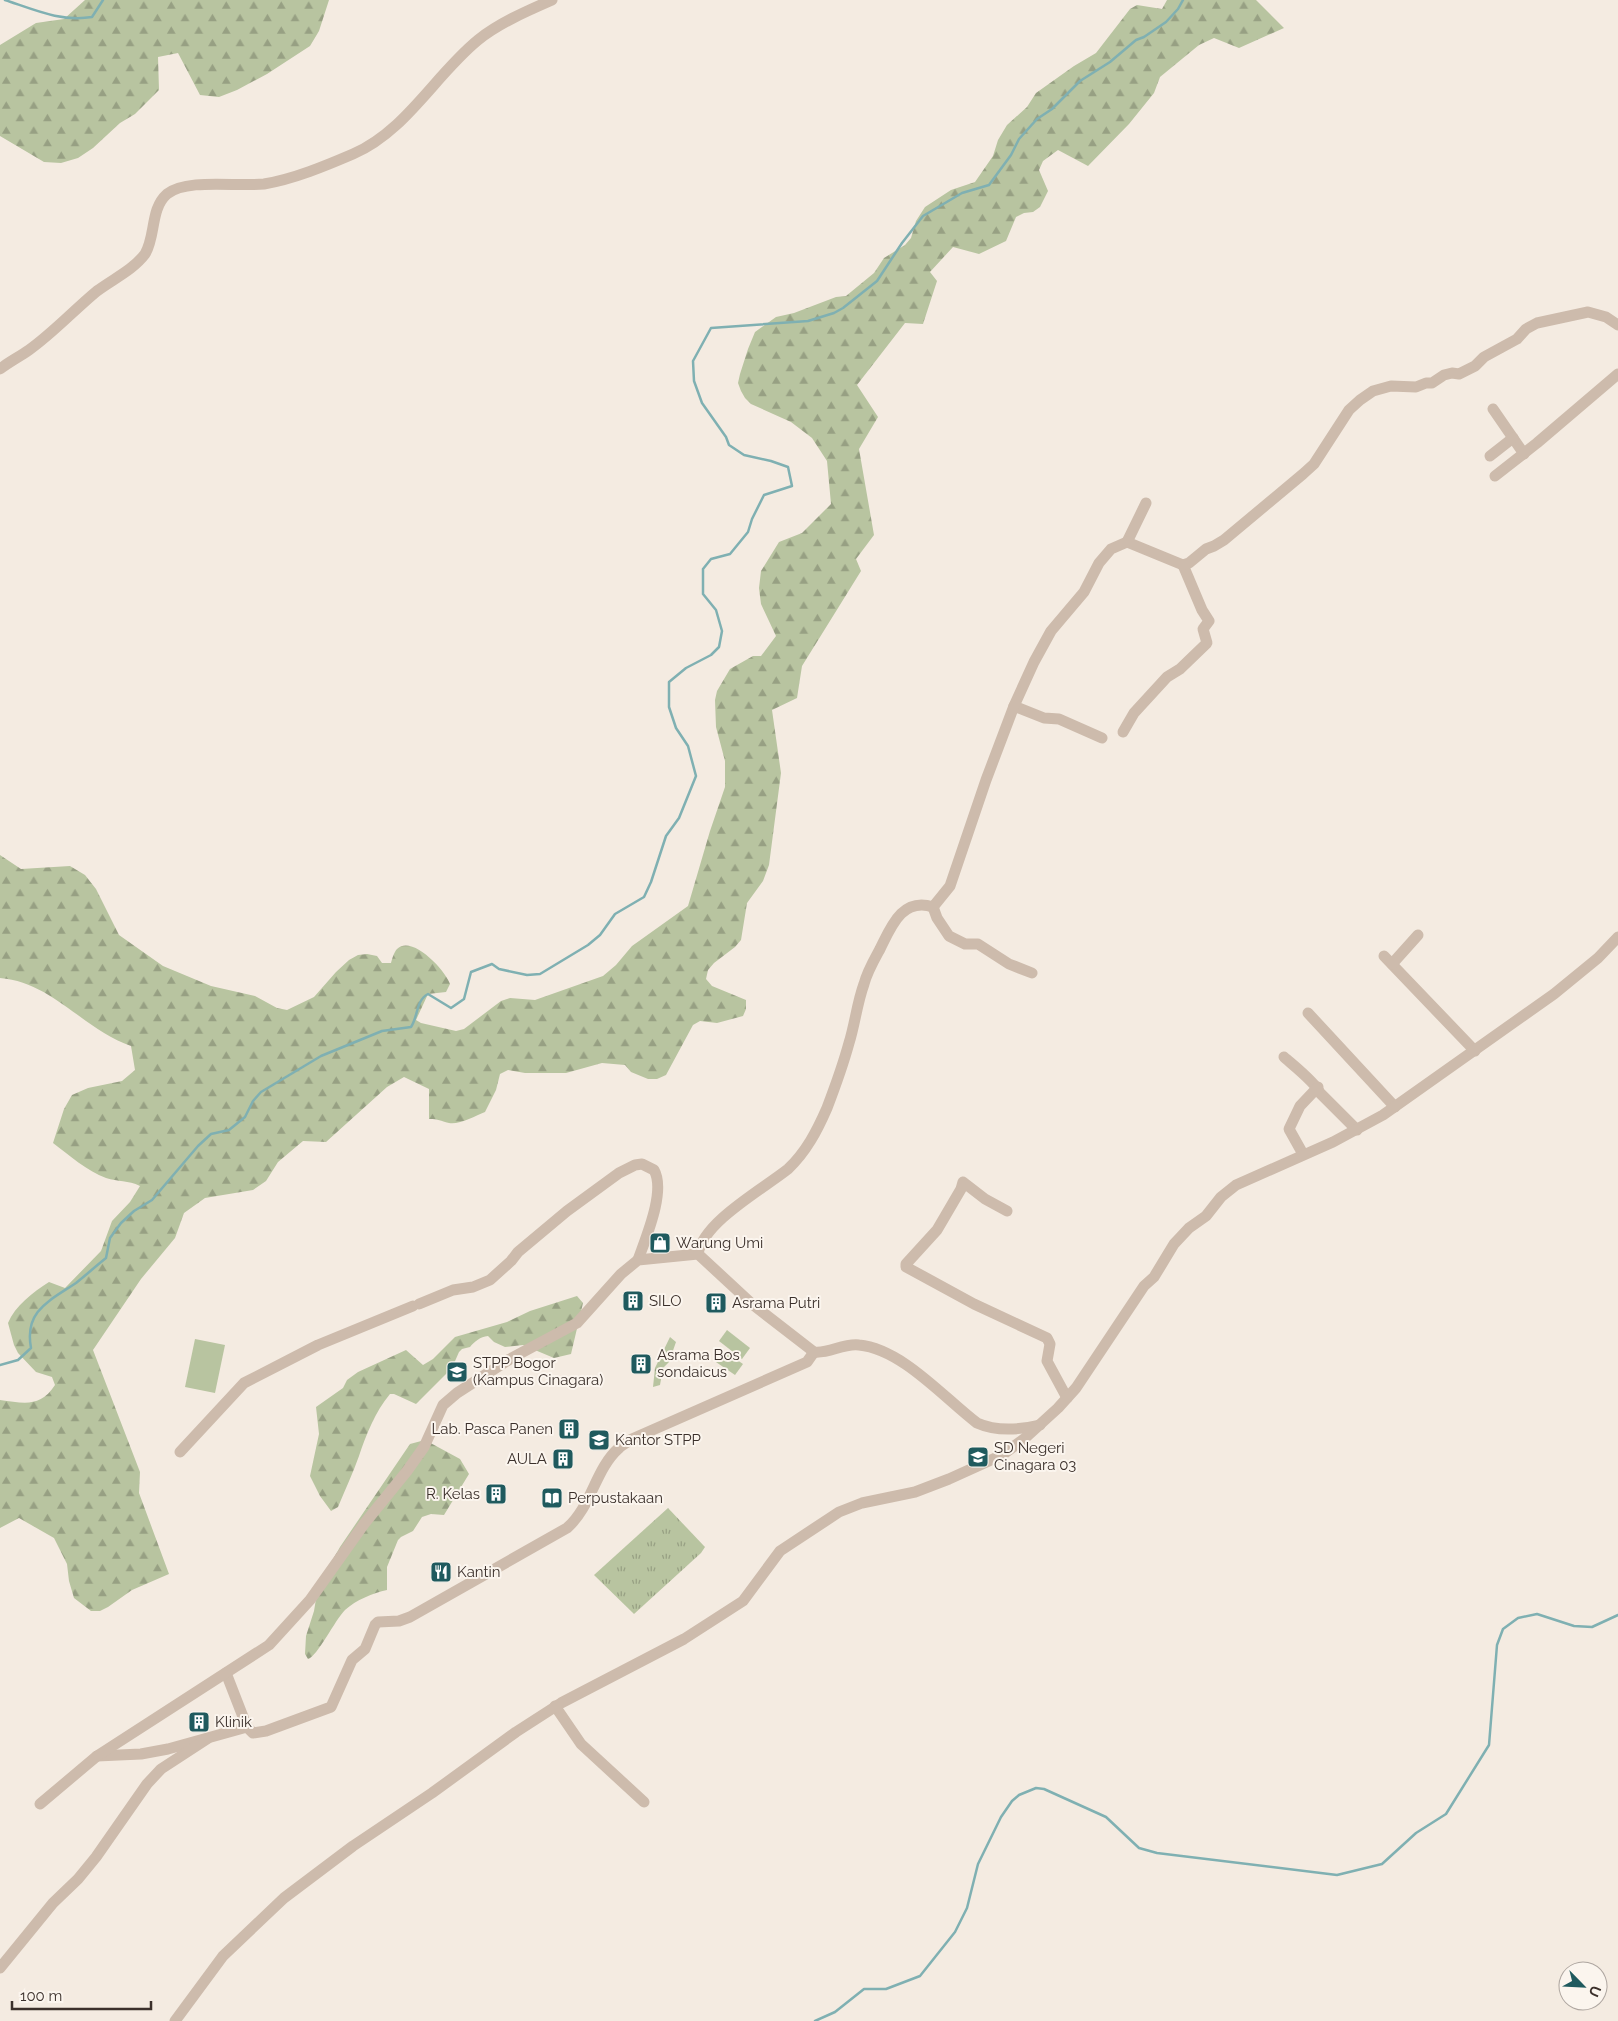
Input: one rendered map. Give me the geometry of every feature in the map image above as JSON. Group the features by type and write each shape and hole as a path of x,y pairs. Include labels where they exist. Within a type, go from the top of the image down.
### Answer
{"street":[{"path":"0,369 29,350 99,290 121,276 145,253 157,210 166,196 177,188 203,185 264,184 299,175 354,154 390,130 443,73 479,39 503,24 552,0"},
{"path":"1183,565 1199,553 1224,540 1314,464 1349,410 1373,392 1391,386 1416,387 1432,383 1444,375 1459,374 1475,366 1484,357 1517,339 1526,329 1537,324 1588,312 1606,318 1618,325"},
{"path":"1495,476 1524,454 1618,374"},
{"path":"1493,409 1524,454"},
{"path":"1490,456 1513,438"},
{"path":"933,907 950,886 986,780 1014,706 1034,662 1051,631 1084,592 1099,563 1111,549 1126,542 1146,503"},
{"path":"1123,732 1134,713 1167,678 1180,670 1207,644 1203,629 1209,620 1202,610 1183,565 1126,542"},
{"path":"1014,706 1044,718 1059,719 1102,738"},
{"path":"698,1254 704,1237 714,1224 798,1160 810,1142 827,1108 853,1030 864,982 896,918 905,910 914,906 924,904 933,907"},
{"path":"933,907 937,918 948,936 966,944 978,944 1010,964 1032,973"},
{"path":"1392,964 1418,936"},
{"path":"176,2021 223,1956 284,1898 353,1846 555,1706 684,1639 743,1601 780,1551 839,1512 862,1503 915,1492 950,1479 1002,1455 1042,1424 1067,1398 1144,1286 1154,1277 1174,1244 1189,1228 1206,1216 1221,1197 1236,1184 1357,1130 1395,1108 1554,994 1598,958 1618,937"},
{"path":"1384,956 1475,1051"},
{"path":"1308,1013 1395,1108"},
{"path":"1284,1057 1318,1088 1320,1093 1357,1130"},
{"path":"1303,1154 1290,1129 1300,1106 1318,1088"},
{"path":"40,1804 97,1756 268,1645 310,1600 364,1524 424,1447 444,1405 456,1393 510,1359 577,1323 621,1274 638,1260 652,1219 660,1184 654,1170 642,1164 635,1165 619,1173 588,1195 518,1252 490,1280 473,1287 454,1290 318,1345 244,1383 180,1452"},
{"path":"1006,1211 963,1182 961,1189 937,1230 906,1264 906,1267 974,1304 1046,1338 1050,1344 1047,1361 1067,1398"},
{"path":"638,1260 698,1254 752,1304 814,1352 852,1344 882,1351 912,1370 962,1412 986,1427 1005,1430 1042,1424"},
{"path":"226,1673 247,1727 251,1732 256,1733 331,1707 352,1660 364,1652 375,1625 381,1621 399,1621 410,1617 567,1528 578,1519 607,1463 618,1448 807,1362 814,1352"},
{"path":"555,1706 581,1744 644,1802"},
{"path":"97,1756 142,1754 168,1749 247,1727"},
{"path":"0,1968 53,1903 78,1879 96,1857 147,1784 161,1769 207,1739"}],"green space":[{"path":"85,0 329,0 319,31 310,46 267,74 219,97 200,95 178,53 158,57 159,90 135,114 120,123 93,148 78,158 61,163 44,162 0,136 0,45 36,23 64,19"},
{"path":"1167,0 1256,0 1284,28 1239,48 1214,38 1199,45 1160,77 1154,93 1129,124 1088,166 1058,150 1043,161 1039,170 1048,191 1040,207 1033,212 1024,213 1016,217 1006,241 979,254 953,247 930,272 937,281 923,324 905,323 857,385 878,417 859,449 874,535 856,559 861,571 802,666 797,698 772,710 781,773 769,865 763,881 747,903 741,940 714,963 708,970 706,979 712,986 746,1000 746,1009 743,1016 717,1023 700,1021 693,1025 666,1075 657,1079 648,1079 631,1072 625,1065 602,1063 566,1073 525,1073 508,1070 500,1074 496,1090 485,1112 457,1123 429,1119 429,1089 404,1077 387,1087 326,1142 303,1141 278,1162 266,1181 253,1190 205,1198 184,1213 175,1238 141,1279 93,1350 140,1472 139,1493 169,1574 132,1590 100,1611 91,1611 74,1598 67,1564 54,1538 19,1518 0,1528 0,1400 24,1403 37,1401 55,1385 52,1377 36,1372 18,1353 8,1323 20,1305 37,1290 49,1282 65,1288 101,1251 112,1221 130,1202 140,1186 99,1175 53,1143 64,1109 72,1095 88,1088 122,1081 135,1070 131,1046 114,1039 36,988 19,981 0,978 0,855 21,869 70,866 85,875 96,889 119,935 163,966 211,986 255,996 277,1008 287,1010 314,997 336,972 349,960 358,955 377,956 382,963 391,963 396,950 403,946 411,946 428,956 442,971 450,984 446,992 428,994 416,1020 421,1023 456,1031 464,1029 501,1001 510,998 535,1000 603,976 616,965 632,946 688,906 725,787 725,761 716,727 715,700 717,691 730,669 753,656 761,656 776,636 761,604 759,588 761,571 779,542 802,533 831,504 827,461 812,438 791,422 751,404 741,391 738,383 740,374 755,332 776,317 794,313 836,297 846,296 874,273 884,258 905,245 911,238 916,221 925,207 951,190 975,182 993,156 998,140 1007,125 1027,107 1036,93 1096,53 1130,9 1137,5 1162,9"},
{"path":"577,1296 583,1303 571,1354 554,1358 523,1345 505,1347 494,1342 488,1336 478,1340 470,1347 462,1349 452,1368 416,1404 390,1394 372,1424 338,1507 331,1511 320,1496 310,1476 319,1434 316,1407 343,1388 347,1380 358,1372 406,1350 423,1365 433,1359 455,1337 507,1322 530,1311"},
{"path":"727,1330 750,1348 742,1359 719,1341"},
{"path":"670,1337 676,1342 669,1362 663,1368 660,1385 653,1387 655,1368"},
{"path":"195,1339 225,1345 215,1393 185,1387"},
{"path":"721,1349 743,1364 735,1375 713,1360"},
{"path":"425,1440 460,1459 469,1474 444,1515 431,1514 422,1517 413,1531 398,1540 387,1567 387,1590 365,1597 345,1610 316,1652 308,1659 305,1654 306,1636 323,1577 340,1547 410,1444"},
{"path":"668,1508 705,1547 701,1553 634,1614 594,1575"}],"waterway":[{"path":"5,0 48,14 70,18 92,17 103,0"},
{"path":"0,1365 18,1360 31,1348 31,1325 35,1316 48,1302 76,1283 106,1258 110,1238 121,1223 134,1211 152,1200 198,1146 211,1134 229,1130 245,1117 253,1101 261,1092 321,1056 382,1031 411,1027 421,1000 428,994 451,1008 464,999 471,972 492,964 499,969 527,975 540,974 588,945 600,935 615,914 644,897 666,836 679,818 696,776 688,746 676,728 669,707 669,682 686,668 711,655 719,647 722,631 716,610 703,594 703,569 711,559 730,554 748,532 764,495 792,486 788,467 744,455 729,445 726,437 702,403 694,381 693,361 711,328 808,321 834,313 843,308 877,281 902,243 923,216 962,193 989,185 1011,155 1019,139 1037,119 1052,109 1080,81 1110,62 1136,40 1144,37 1166,22 1178,9 1183,0"},
{"path":"815,2021 835,2012 864,1989 886,1989 920,1976 955,1932 967,1908 978,1864 1001,1817 1012,1801 1019,1795 1036,1788 1044,1789 1106,1817 1139,1848 1157,1853 1337,1875 1382,1864 1416,1833 1446,1814 1489,1745 1497,1645 1503,1629 1518,1618 1537,1614 1574,1626 1592,1627 1618,1615"}],"place":[{"name":"Warung Umi","path":"660,1243"},
{"name":"SILO","path":"633,1301"},
{"name":"Asrama Putri","path":"716,1303"},
{"name":"Asrama Bos sondaicus","path":"641,1364"},
{"name":"STPP Bogor (Kampus Cinagara)","path":"457,1372"},
{"name":"Lab. Pasca Panen","path":"569,1429"},
{"name":"Kantor STPP","path":"599,1440"},
{"name":"SD Negeri Cinagara 03","path":"978,1457"},
{"name":"AULA","path":"563,1459"},
{"name":"R. Kelas","path":"496,1494"},
{"name":"Perpustakaan","path":"552,1498"},
{"name":"Kantin","path":"441,1572"},
{"name":"Klinik","path":"199,1722"}]}
